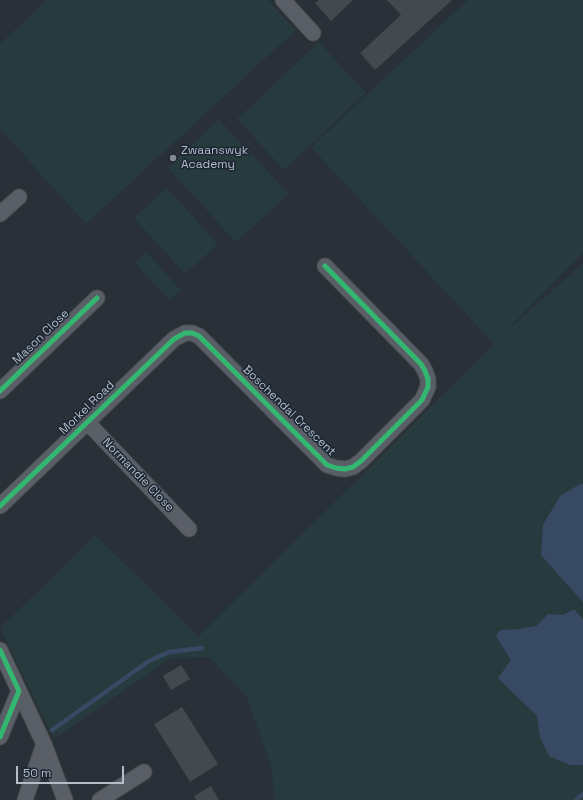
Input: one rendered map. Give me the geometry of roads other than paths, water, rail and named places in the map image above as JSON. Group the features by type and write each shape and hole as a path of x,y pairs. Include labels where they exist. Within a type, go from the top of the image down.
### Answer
{"street":[{"path":"283,0 313,33"},
{"path":"0,214 19,197"},
{"name":"Boschendal Crescent","path":"192,334 199,336 327,465 345,469 353,467 361,461 422,400 428,387 428,379 421,364 325,266"},
{"name":"Mason Close","path":"0,391 97,298"},
{"name":"Morkel Road","path":"0,506 174,339 185,334 192,334"},
{"name":"Normandie Close","path":"87,422 189,529"},
{"path":"0,650 44,744 65,800"},
{"path":"0,737 19,691"},
{"path":"24,800 44,744"},
{"path":"100,800 144,772"}],"water":[{"path":"580,484 583,484 583,602 541,555 543,525 560,496"},
{"path":"574,609 583,619 583,765 570,765 549,756 540,737 537,716 498,678 511,660 496,636 500,630 536,626 548,614 563,615"}],"waterway":[{"path":"52,730 149,661 169,652 202,648"},
{"path":"576,800 583,794"}],"place":[{"name":"Zwaanswyk Academy","path":"173,158"}]}
